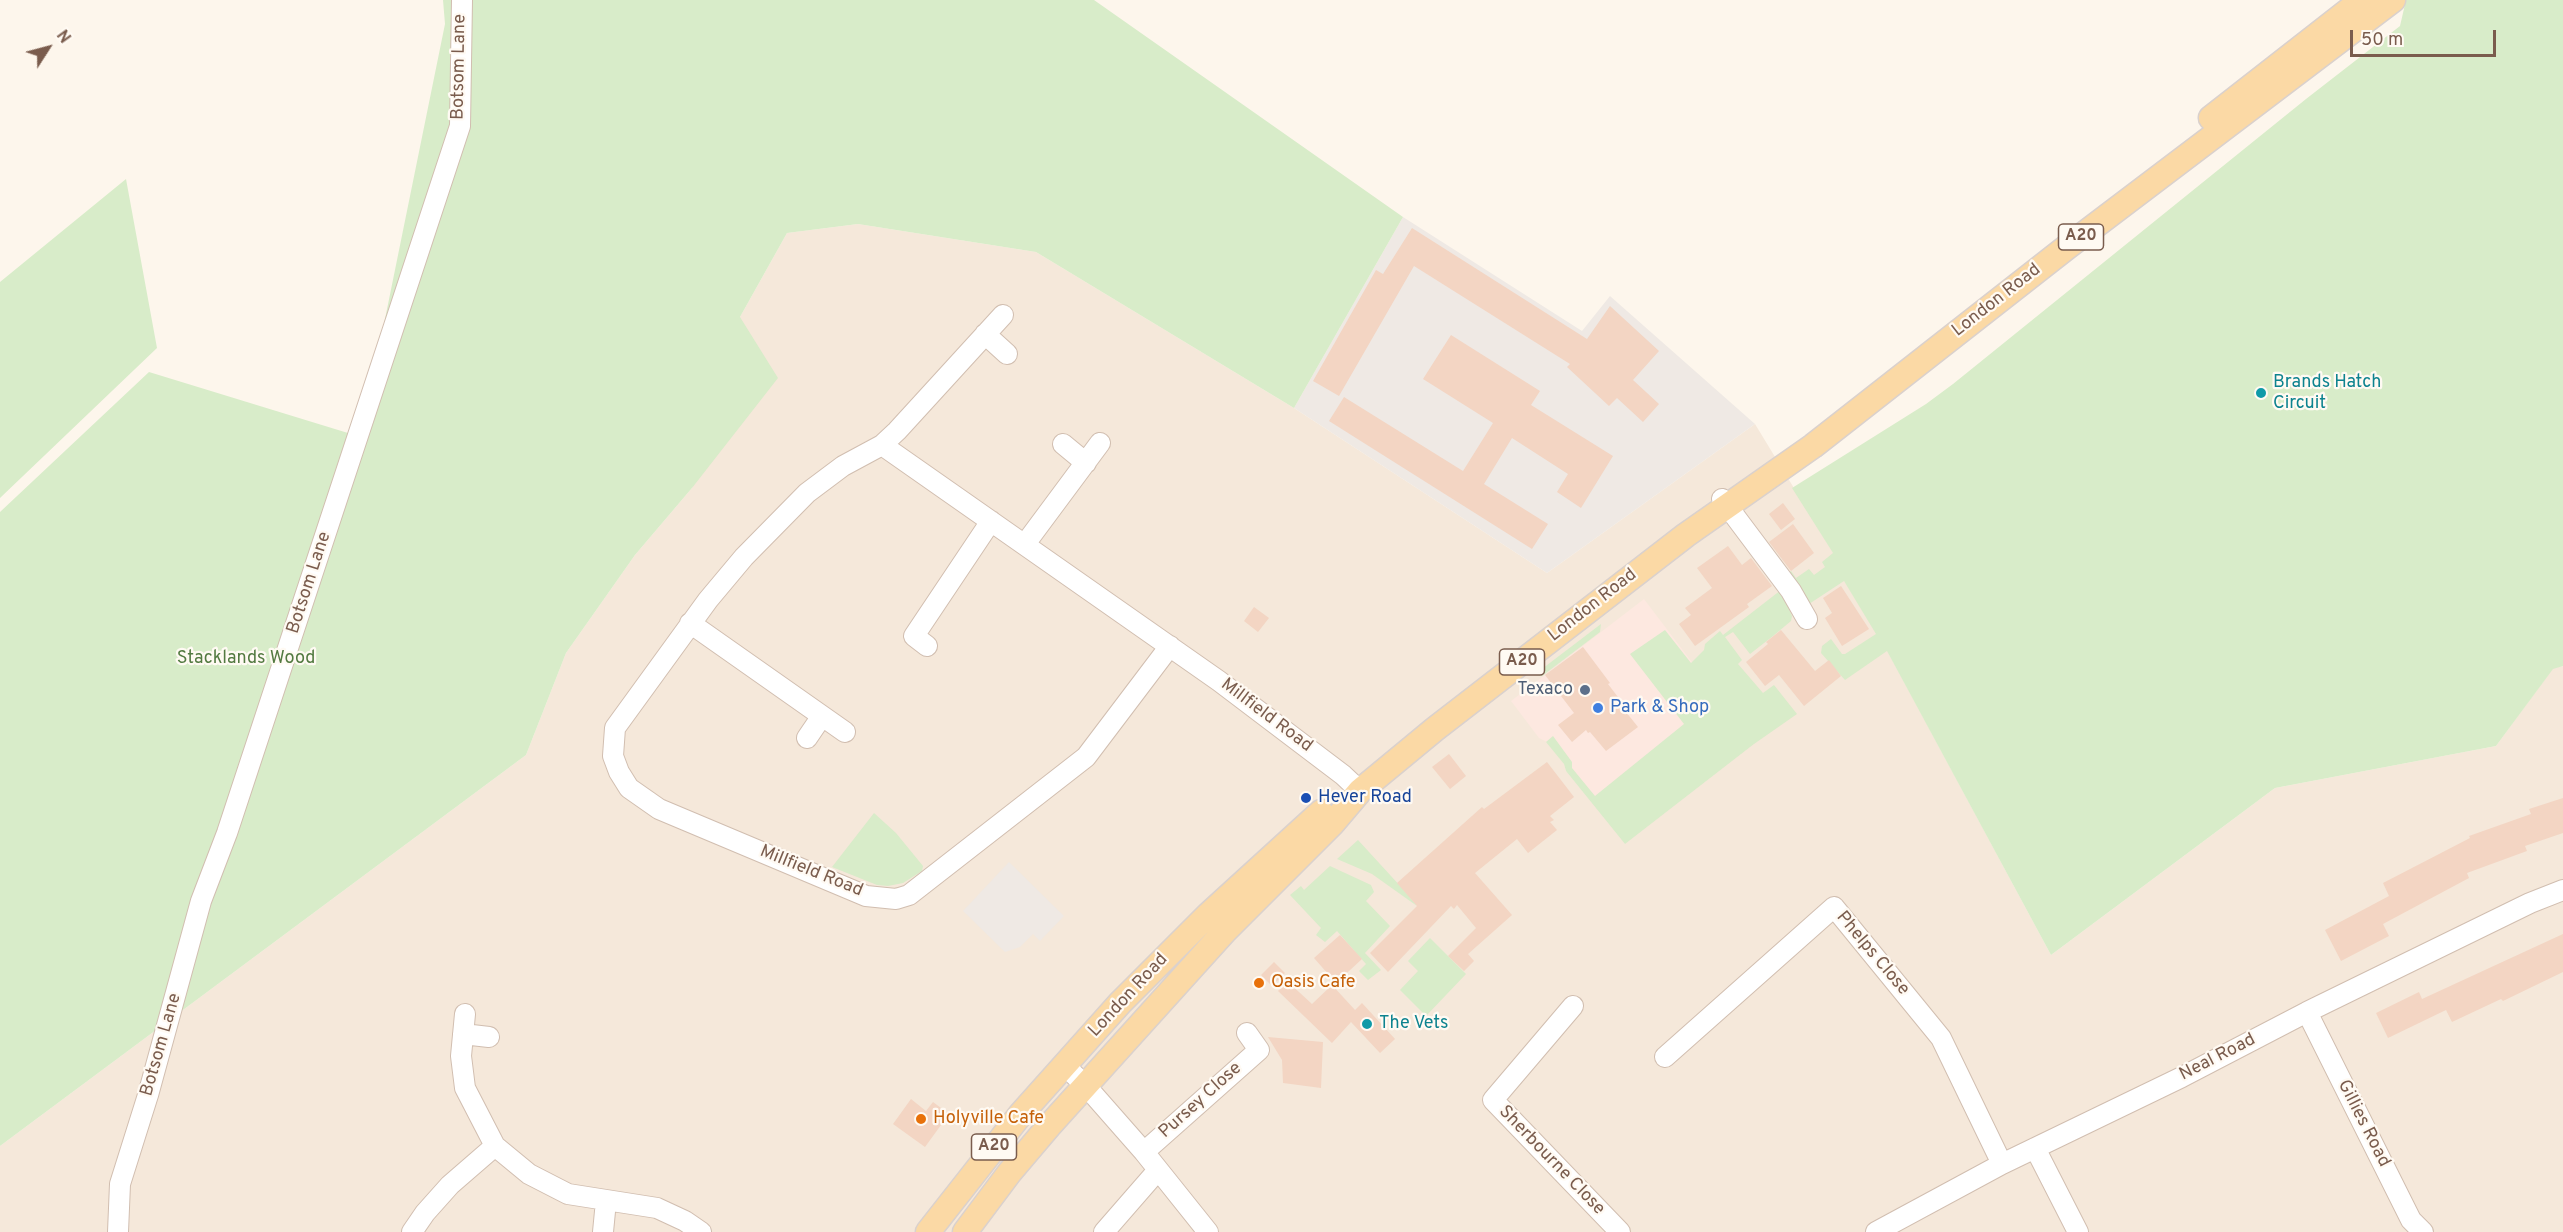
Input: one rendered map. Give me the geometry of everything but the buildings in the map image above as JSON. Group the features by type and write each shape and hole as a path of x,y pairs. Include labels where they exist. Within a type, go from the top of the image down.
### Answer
{"main road":[{"name":"London Road","path":"965,1232 1010,1172 1086,1086 1218,940 1332,824 1360,791 1435,729 1686,535 1856,391 1932,335 2362,0"},
{"name":"London Road","path":"1725,503 1813,446 2058,254 2393,0"},
{"name":"London Road","path":"928,1232 970,1176 1064,1065 1161,961 1215,908 1321,812 1360,791"}],"street":[{"name":"Botsom Lane","path":"118,1232 120,1184 154,1072 201,901 227,833 460,126 462,0"},
{"name":"Millfield Road","path":"1003,315 882,445 843,466 807,493 744,557 690,623 615,728 613,756 629,788 658,809 866,896 896,899 909,895 1086,757 1170,646"},
{"path":"985,334 1007,354"},
{"path":"1025,543 1100,443"},
{"path":"1063,444 1086,463"},
{"name":"Millfield Road","path":"882,445 1170,646 1330,765 1360,791"},
{"path":"1725,503 1791,591 1807,619"},
{"path":"927,646 914,636 991,521"},
{"path":"690,623 845,732"},
{"path":"807,738 822,716"},
{"name":"Neal Road","path":"1876,1232 2002,1164 2182,1077 2307,1012 2530,903 2563,890"},
{"name":"Phelps Close","path":"1665,1057 1834,907 1941,1038 2002,1164"},
{"name":"Sherbourne Close","path":"1573,1006 1493,1100 1620,1232"},
{"name":"Gillies Road","path":"2307,1012 2411,1220 2423,1232"},
{"path":"489,1037 464,1024 461,1056 465,1088 495,1146 529,1174 568,1194 657,1208 686,1221 701,1232"},
{"name":"Pursey Close","path":"1144,1152 1263,1057 1247,1033"},
{"path":"1064,1065 1086,1086 1144,1152 1208,1232"},
{"path":"412,1232 425,1213 450,1185 495,1146"},
{"path":"2035,1148 2078,1232"},
{"path":"1104,1232 1158,1170"},
{"path":"603,1232 606,1201"}],"shaded area":[{"path":"1403,217 1582,331 1610,296 1755,424 1547,573 1294,408"},
{"path":"858,224 1036,252 1294,408 1547,573 1755,424 1848,577 1844,580 1887,650 2051,955 2275,788 2496,746 2553,668 2563,666 2563,1232 0,1232 0,1146 526,755 566,653 635,555 692,488 740,317 787,233"},
{"path":"1644,599 1754,744 1625,844 1566,771 1564,764 1547,742 1539,738 1511,701"},
{"path":"1009,862 1064,916 1040,941 1033,934 1020,947 1005,952 963,911"}],"green space":[{"name":"Stacklands Wood","path":"443,0 1094,0 1403,217 1294,408 1036,252 858,224 787,233 740,317 778,378 692,488 635,555 566,653 526,755 0,1146 0,512 149,372 361,437 445,24"},
{"path":"2406,0 2563,0 2563,666 2553,669 2496,746 2275,788 2051,955 1887,651 1845,680 1821,653 1822,646 1831,639 1842,654 1845,654 1876,634 1844,581 1809,604 1788,573 1791,571 1796,578 1809,569 1814,575 1825,567 1822,562 1833,553 1792,488 1926,404 1953,384 2400,26"},
{"path":"126,179 157,348 0,498 0,282"},
{"path":"1781,590 1792,616 1791,621 1750,654 1733,632 1725,637 1742,660 1738,664 1763,693 1774,685 1797,714 1754,744 1625,844 1566,771 1564,764 1546,742 1553,736 1572,762 1572,768 1595,796 1684,724 1630,654 1665,630 1691,663 1704,650 1705,644 1720,631 1723,635"},
{"path":"1601,624 1600,632 1542,676 1534,675"},
{"path":"874,813 896,833 923,866 922,871 903,883 888,886 877,885 832,867"},
{"path":"1358,840 1417,906 1372,874 1337,859"},
{"path":"1330,866 1371,885 1374,892 1366,901 1390,926 1365,953 1381,970 1368,980 1359,971 1366,964 1337,931 1325,942 1316,935 1321,928 1290,895 1301,886 1304,890"},
{"path":"1430,938 1466,974 1426,1016 1400,990 1418,971 1408,961"}],"place":[{"name":"Brands Hatch Circuit","path":"2261,393"},
{"name":"Texaco","path":"1585,690"},
{"name":"Park & Shop","path":"1598,708"},
{"name":"Hever Road","path":"1306,798"},
{"name":"Oasis Cafe","path":"1259,983"},
{"name":"The Vets","path":"1367,1024"},
{"name":"Holyville Cafe","path":"921,1119"}]}
